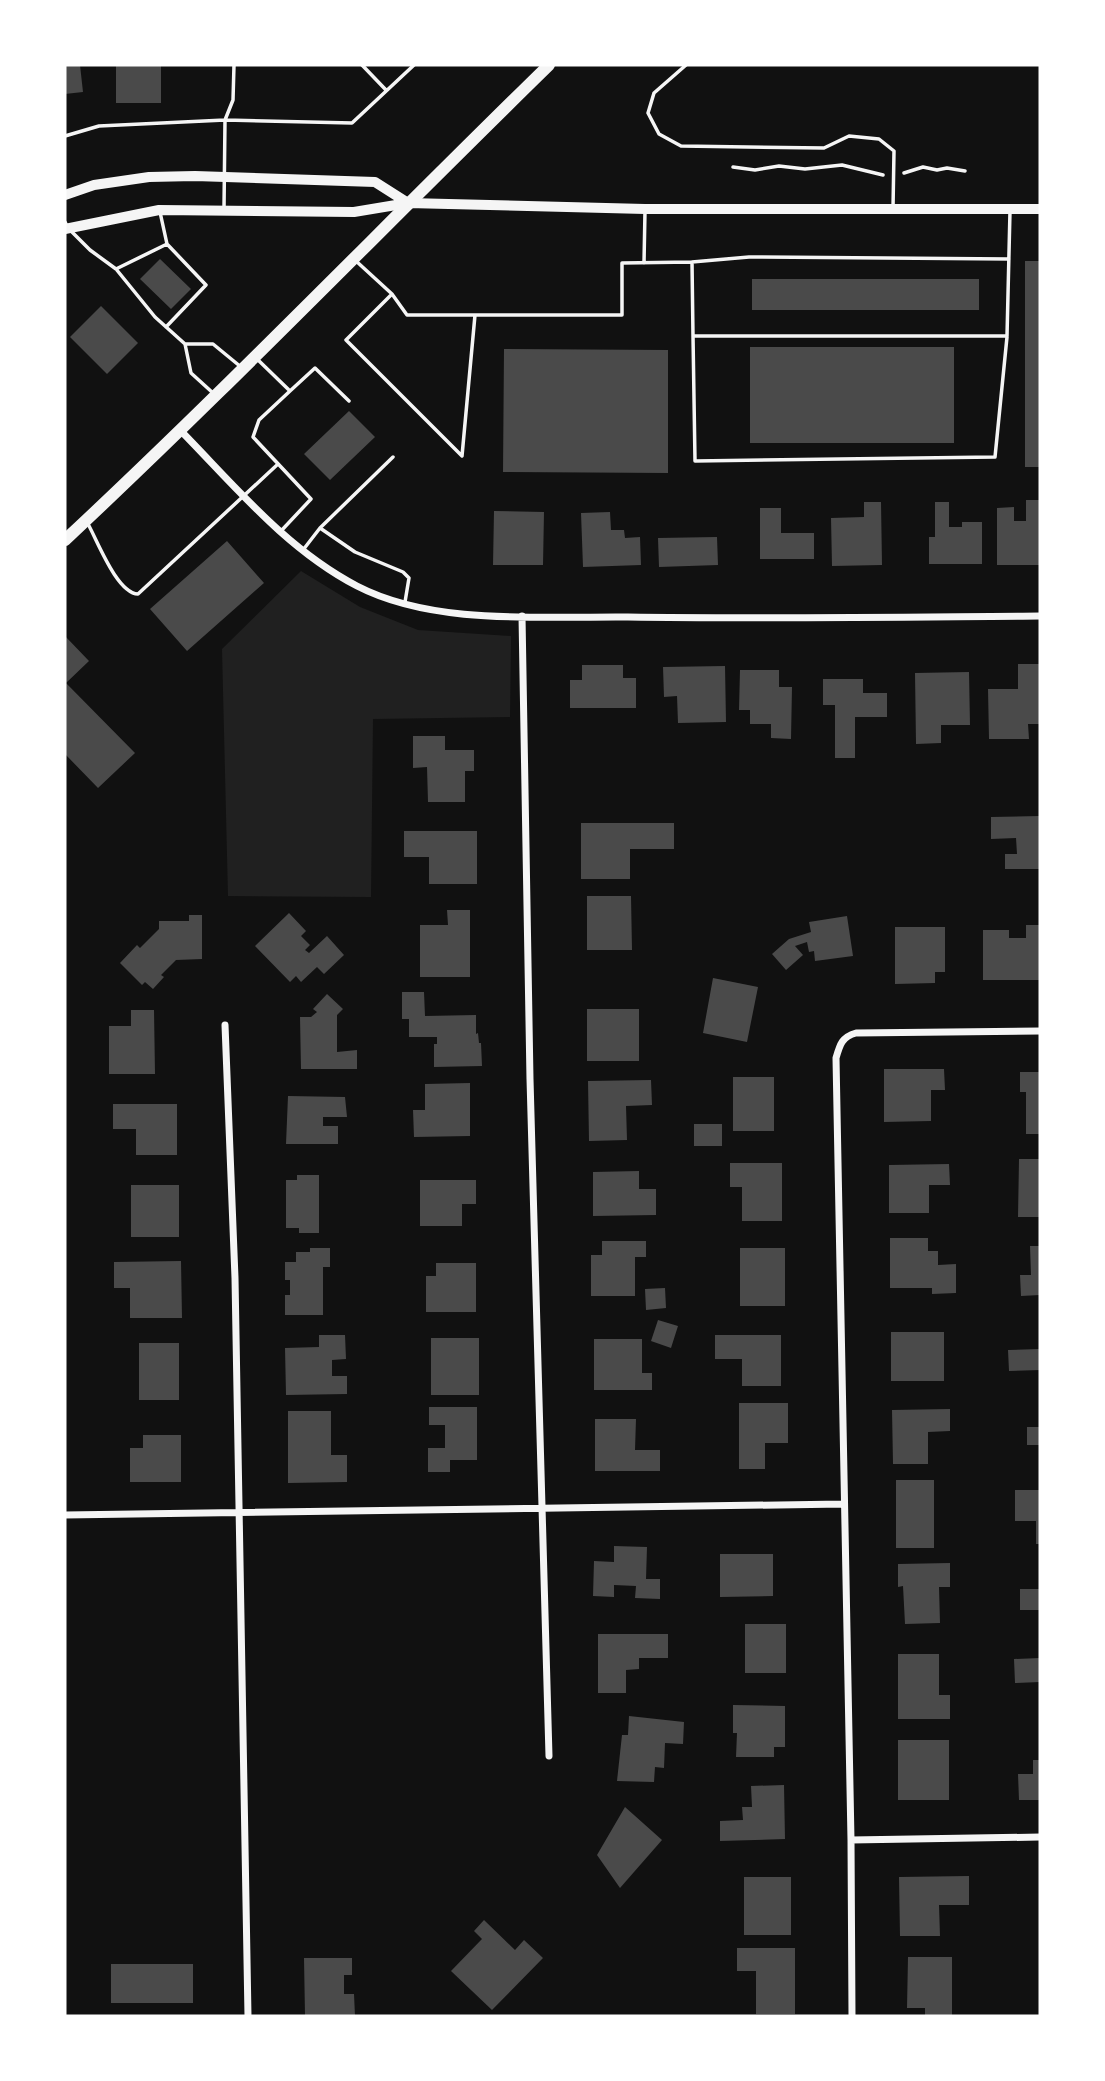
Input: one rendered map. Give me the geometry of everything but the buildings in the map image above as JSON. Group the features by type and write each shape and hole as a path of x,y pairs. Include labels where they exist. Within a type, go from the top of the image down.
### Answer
{"main road":[{"path":"65,540 355,260 408,203 547,65"},
{"path":"65,195 94,185 149,177 224,177 375,182 408,203"},
{"path":"66,226 159,210 354,212 408,203 645,209 1040,209"}],"street":[{"path":"180,430 279,533 317,563 359,587 405,604 445,613 780,619 1040,616"},
{"path":"522,616 530,1079 549,1756"},
{"path":"225,1025 236,1278 247,2016"},
{"path":"852,2016 836,1058 840,1044 846,1036 856,1033 1040,1031"},
{"path":"65,1515 543,1506 843,1504"},
{"path":"851,1840 1040,1837"}],"lane":[{"path":"224,210 225,120 233,100 234,65"},
{"path":"362,65 387,90"},
{"path":"687,65 654,93 648,113 659,134 681,146 824,148 849,136 879,139 894,151 893,210"},
{"path":"65,136 99,126 225,120 352,124 410,66"},
{"path":"644,263 645,209"},
{"path":"692,262 695,461 995,457 1007,336 1010,209"},
{"path":"159,210 167,244 206,285 166,327"},
{"path":"66,226 90,250 116,269 155,317 185,344 191,373 215,395"},
{"path":"116,269 167,244"},
{"path":"355,260 392,293 407,315 622,315 622,264 749,257 1009,259"},
{"path":"392,293 346,340 462,456 475,315"},
{"path":"693,336 1007,336"},
{"path":"185,344 213,344 242,369"},
{"path":"254,357 290,391"},
{"path":"279,533 311,499 253,437 259,420 315,368 349,401"},
{"path":"302,551 320,528 393,457"},
{"path":"86,521 120,584 130,594 138,594 278,464"},
{"path":"320,528 355,552 403,572 409,578 405,604"}],"path":[{"path":"733,167 755,170 779,166 806,169 842,165 883,175 911,173 923,167 965,171"}],"shaded area":[{"path":"301,571 360,607 418,630 511,636 510,717 373,719 371,897 228,896 222,649"}]}
